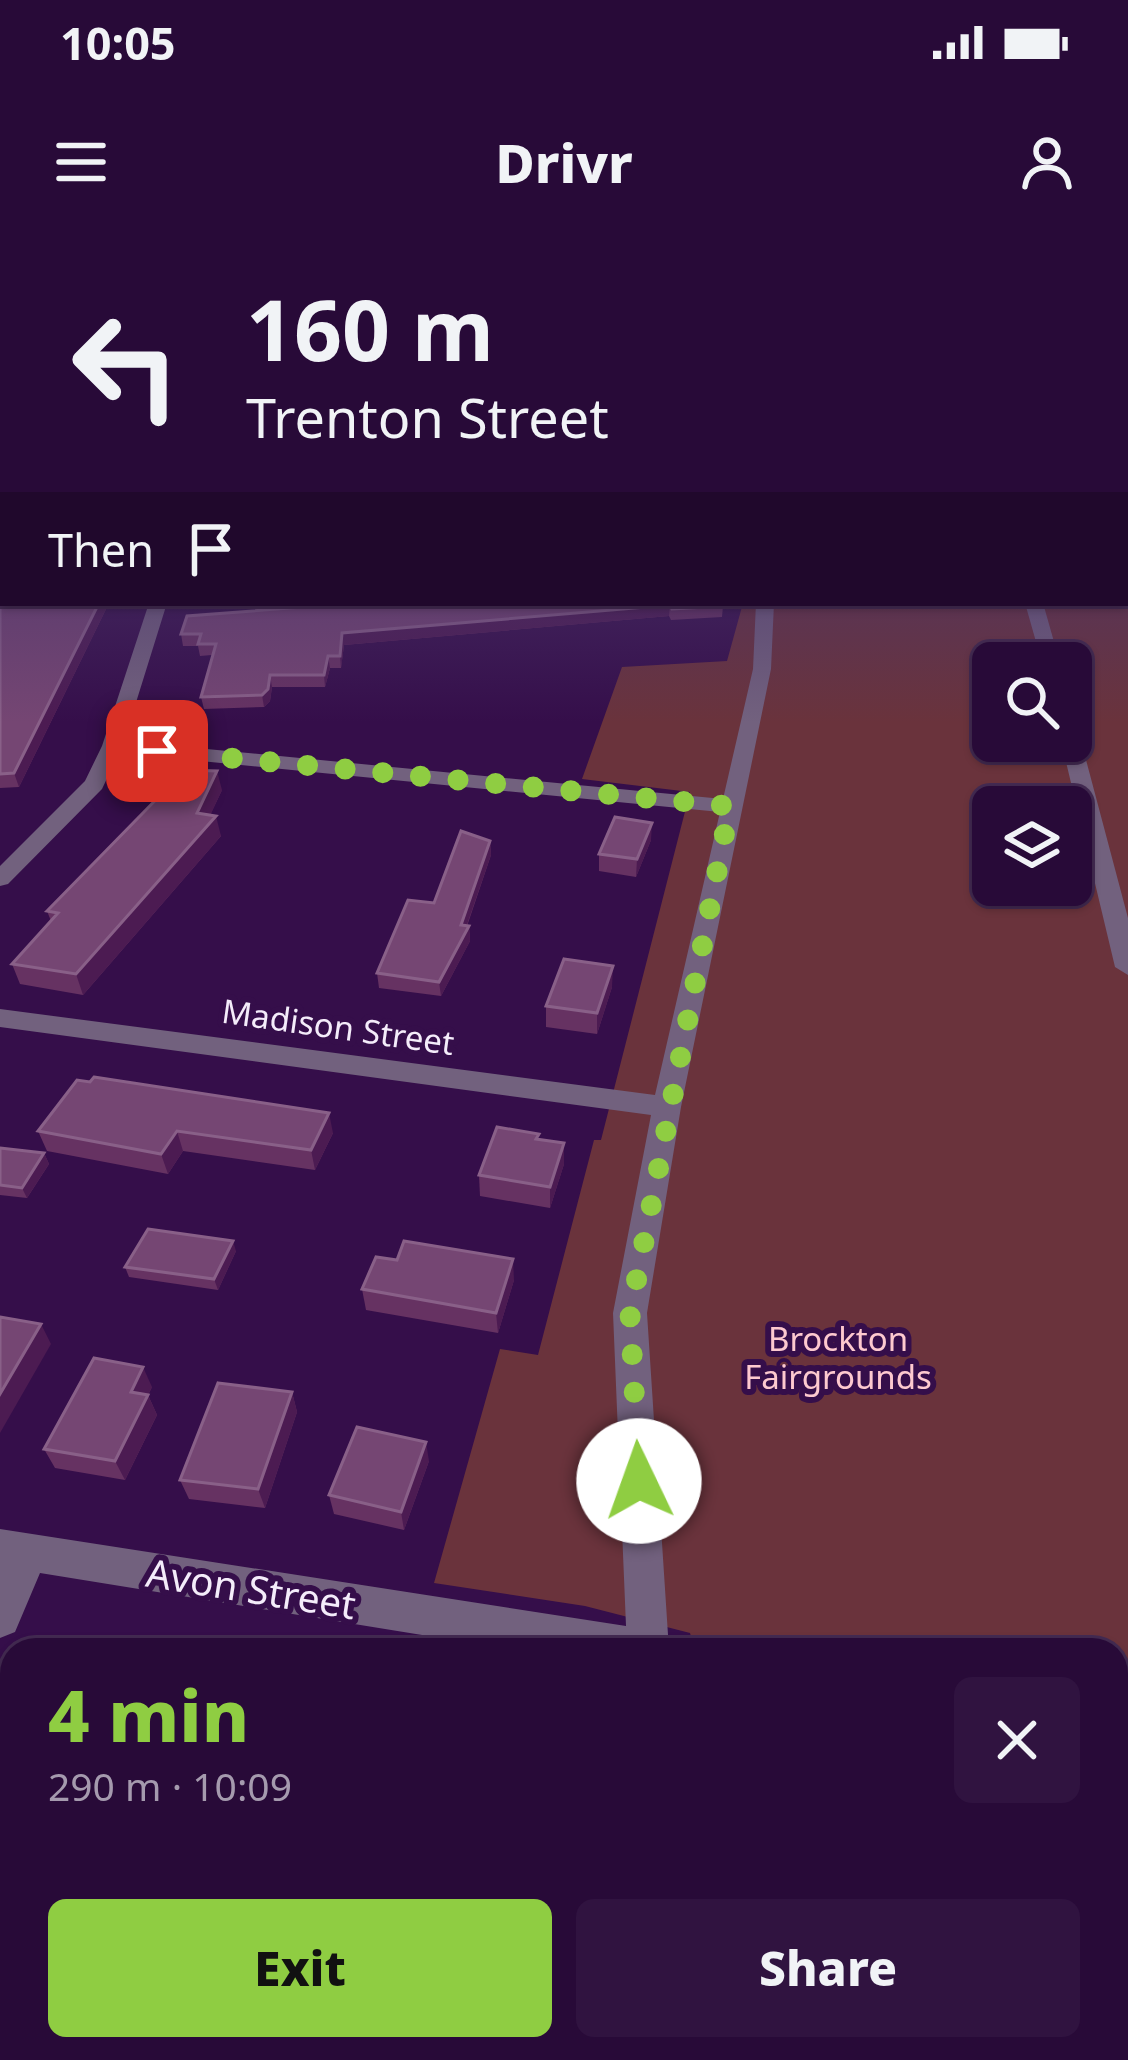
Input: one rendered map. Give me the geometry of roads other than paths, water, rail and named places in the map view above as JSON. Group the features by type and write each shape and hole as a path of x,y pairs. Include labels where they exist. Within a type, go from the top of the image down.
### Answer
{"street":[{"path":"645,1638 630,1313 668,1107 762,669 765,606"},
{"path":"1035,606 1045,642"},
{"path":"0,879 10,860 94,784 162,614"},
{"path":"112,746 730,806"},
{"path":"1076,762 1128,967"},
{"name":"Madison Street","path":"0,1018 668,1107"},
{"path":"0,1618 14,1551"},
{"name":"Avon Street","path":"14,1551 569,1638"}],"park label":[{"name":"Brockton Fairgrounds","path":"838,1358"}]}
